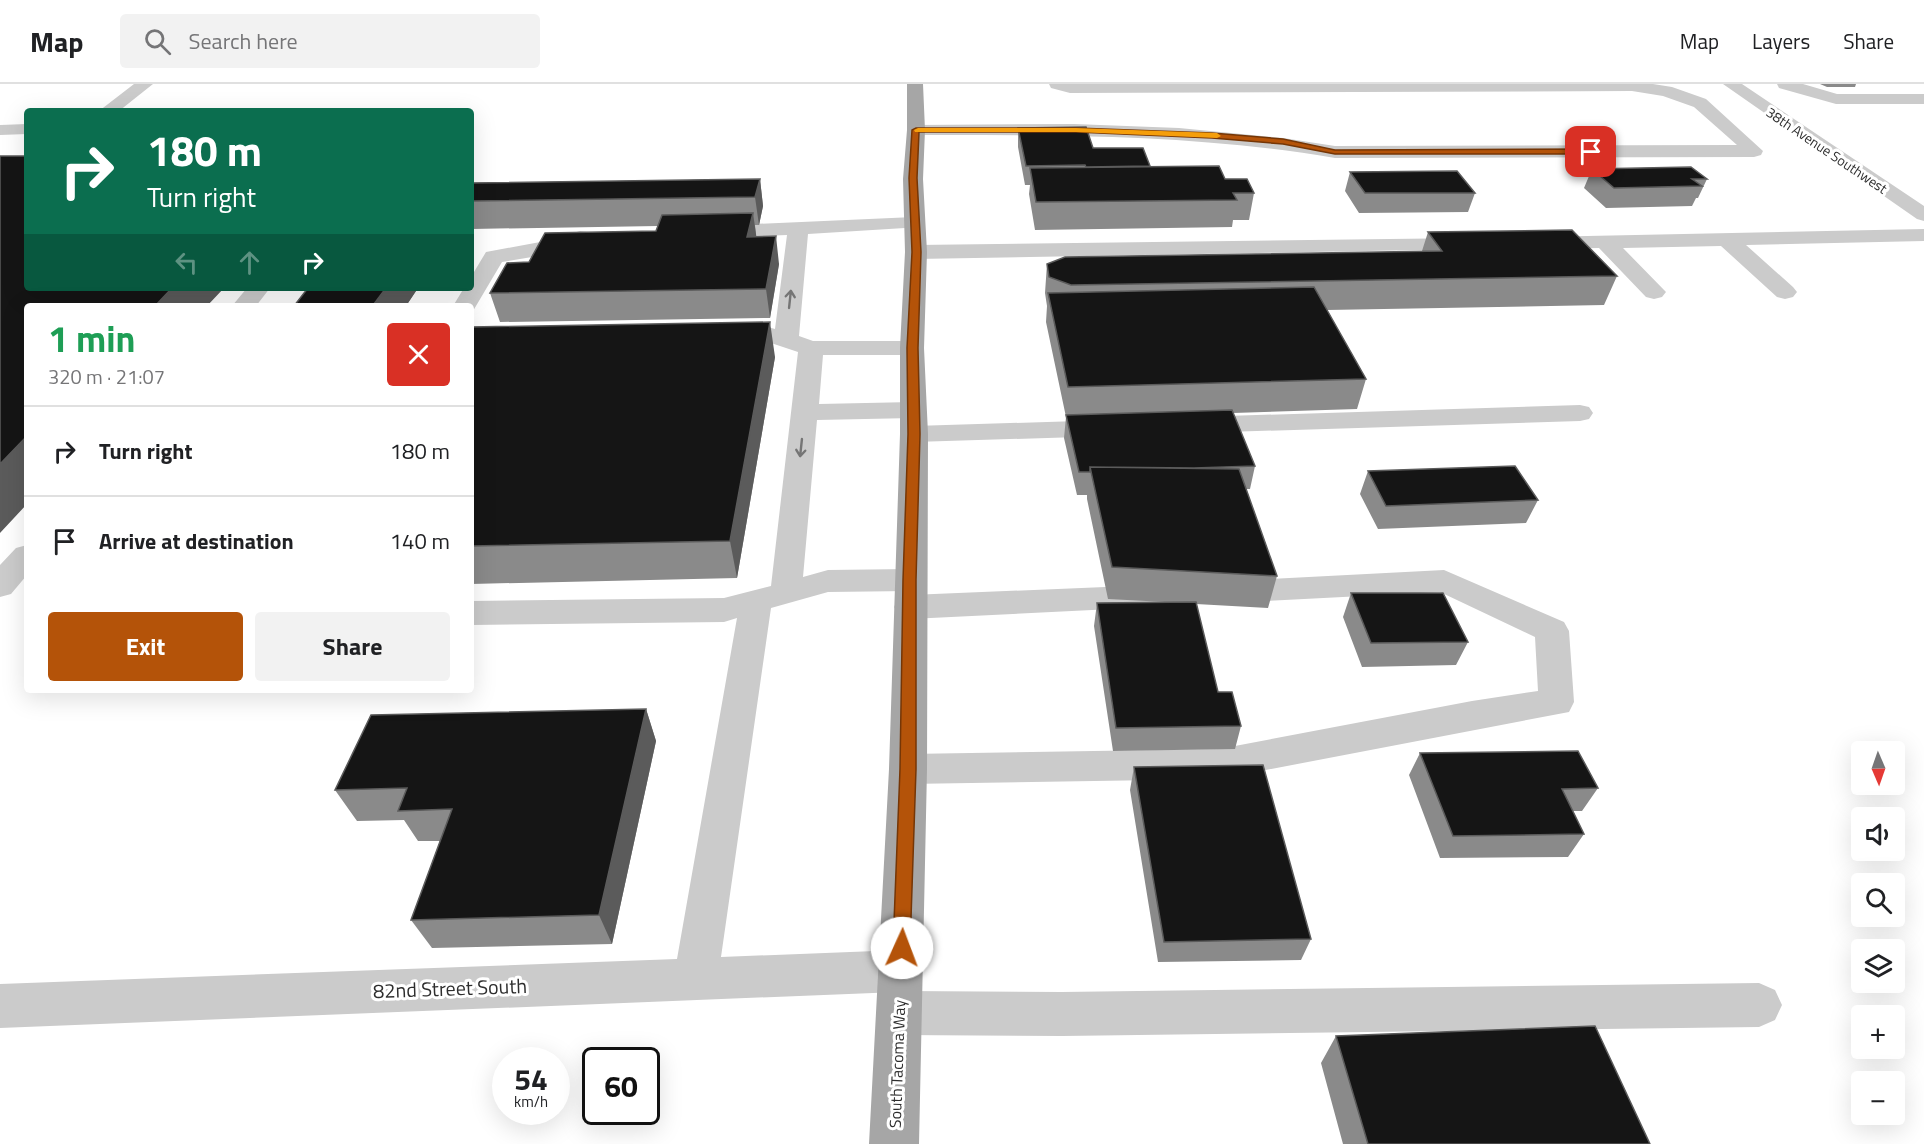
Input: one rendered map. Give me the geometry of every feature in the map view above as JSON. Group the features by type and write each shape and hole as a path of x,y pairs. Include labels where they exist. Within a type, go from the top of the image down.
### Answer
{"main road":[{"name":"South Tacoma Way","path":"894,1144 908,769 915,84"}],"street":[{"path":"112,108 145,84"},
{"path":"916,130 1076,130 1212,135 1283,142 1335,152 1754,151 1700,103 1666,91 1632,86 1070,88 1057,84"},
{"name":"38th Avenue Southwest","path":"1731,84 1924,215"},
{"path":"1785,84 1836,99 1924,99"},
{"path":"0,130 24,129"},
{"path":"696,978 771,597 804,412 787,341 798,228"},
{"path":"695,232 798,228 915,237 1490,244"},
{"path":"1514,244 1924,235"},
{"path":"474,291 494,257 556,246 581,236 604,236"},
{"path":"1726,239 1785,292"},
{"path":"1605,242 1654,292"},
{"path":"246,303 256,291"},
{"path":"704,334 912,348"},
{"path":"804,412 913,422 1140,427"},
{"path":"1176,426 1580,412"},
{"path":"0,586 24,558"},
{"path":"474,614 724,610 828,581 909,593 1195,594 1444,581 1552,631 1556,702 1472,715 1219,764 908,769"},
{"name":"82nd Street South","path":"0,1006 696,978 900,992 1062,1014 1759,1005"}],"building":[{"path":"1086,127 1093,148 1143,148 1150,166 1026,166 1018,128"},
{"path":"0,156 24,156 24,291 169,291 158,303 24,303 24,439 0,464"},
{"path":"1219,166 1225,179 1247,179 1254,193 1233,193 1237,200 1036,202 1030,168"},
{"path":"1691,167 1707,179 1692,179 1702,186 1614,188 1592,169"},
{"path":"1457,171 1475,193 1365,193 1350,172"},
{"path":"760,179 755,197 474,201 474,183"},
{"path":"753,213 747,237 776,236 766,289 490,293 507,263 529,262 545,233 656,231 662,215"},
{"path":"1572,230 1617,276 1071,285 1049,277 1047,264 1065,257 1442,251 1428,232"},
{"path":"1314,287 1366,379 1068,387 1048,293"},
{"path":"306,291 384,291 375,303 296,303"},
{"path":"770,322 730,541 474,546 474,327"},
{"path":"1232,410 1255,466 1090,467 1090,472 1079,472 1066,415"},
{"path":"1515,466 1538,500 1386,506 1368,471"},
{"path":"1090,467 1239,469 1277,576 1112,567"},
{"path":"1351,593 1443,593 1468,642 1371,643"},
{"path":"1196,602 1218,692 1232,692 1241,726 1116,728 1097,603"},
{"path":"646,709 599,915 411,920 452,809 398,811 407,788 335,790 371,715"},
{"path":"1578,751 1598,788 1562,789 1584,834 1453,836 1420,753"},
{"path":"1263,765 1311,939 1164,942 1134,767"},
{"path":"1595,1026 1650,1144 1368,1144 1336,1036"}],"slow traffic":[{"path":"918,130 1076,130 1217,136"}],"route":[{"path":"902,948 908,769 909,580 914,434 912,348 916,252 913,178 916,130 1076,130 1212,135 1283,142 1335,152 1591,152"}]}
